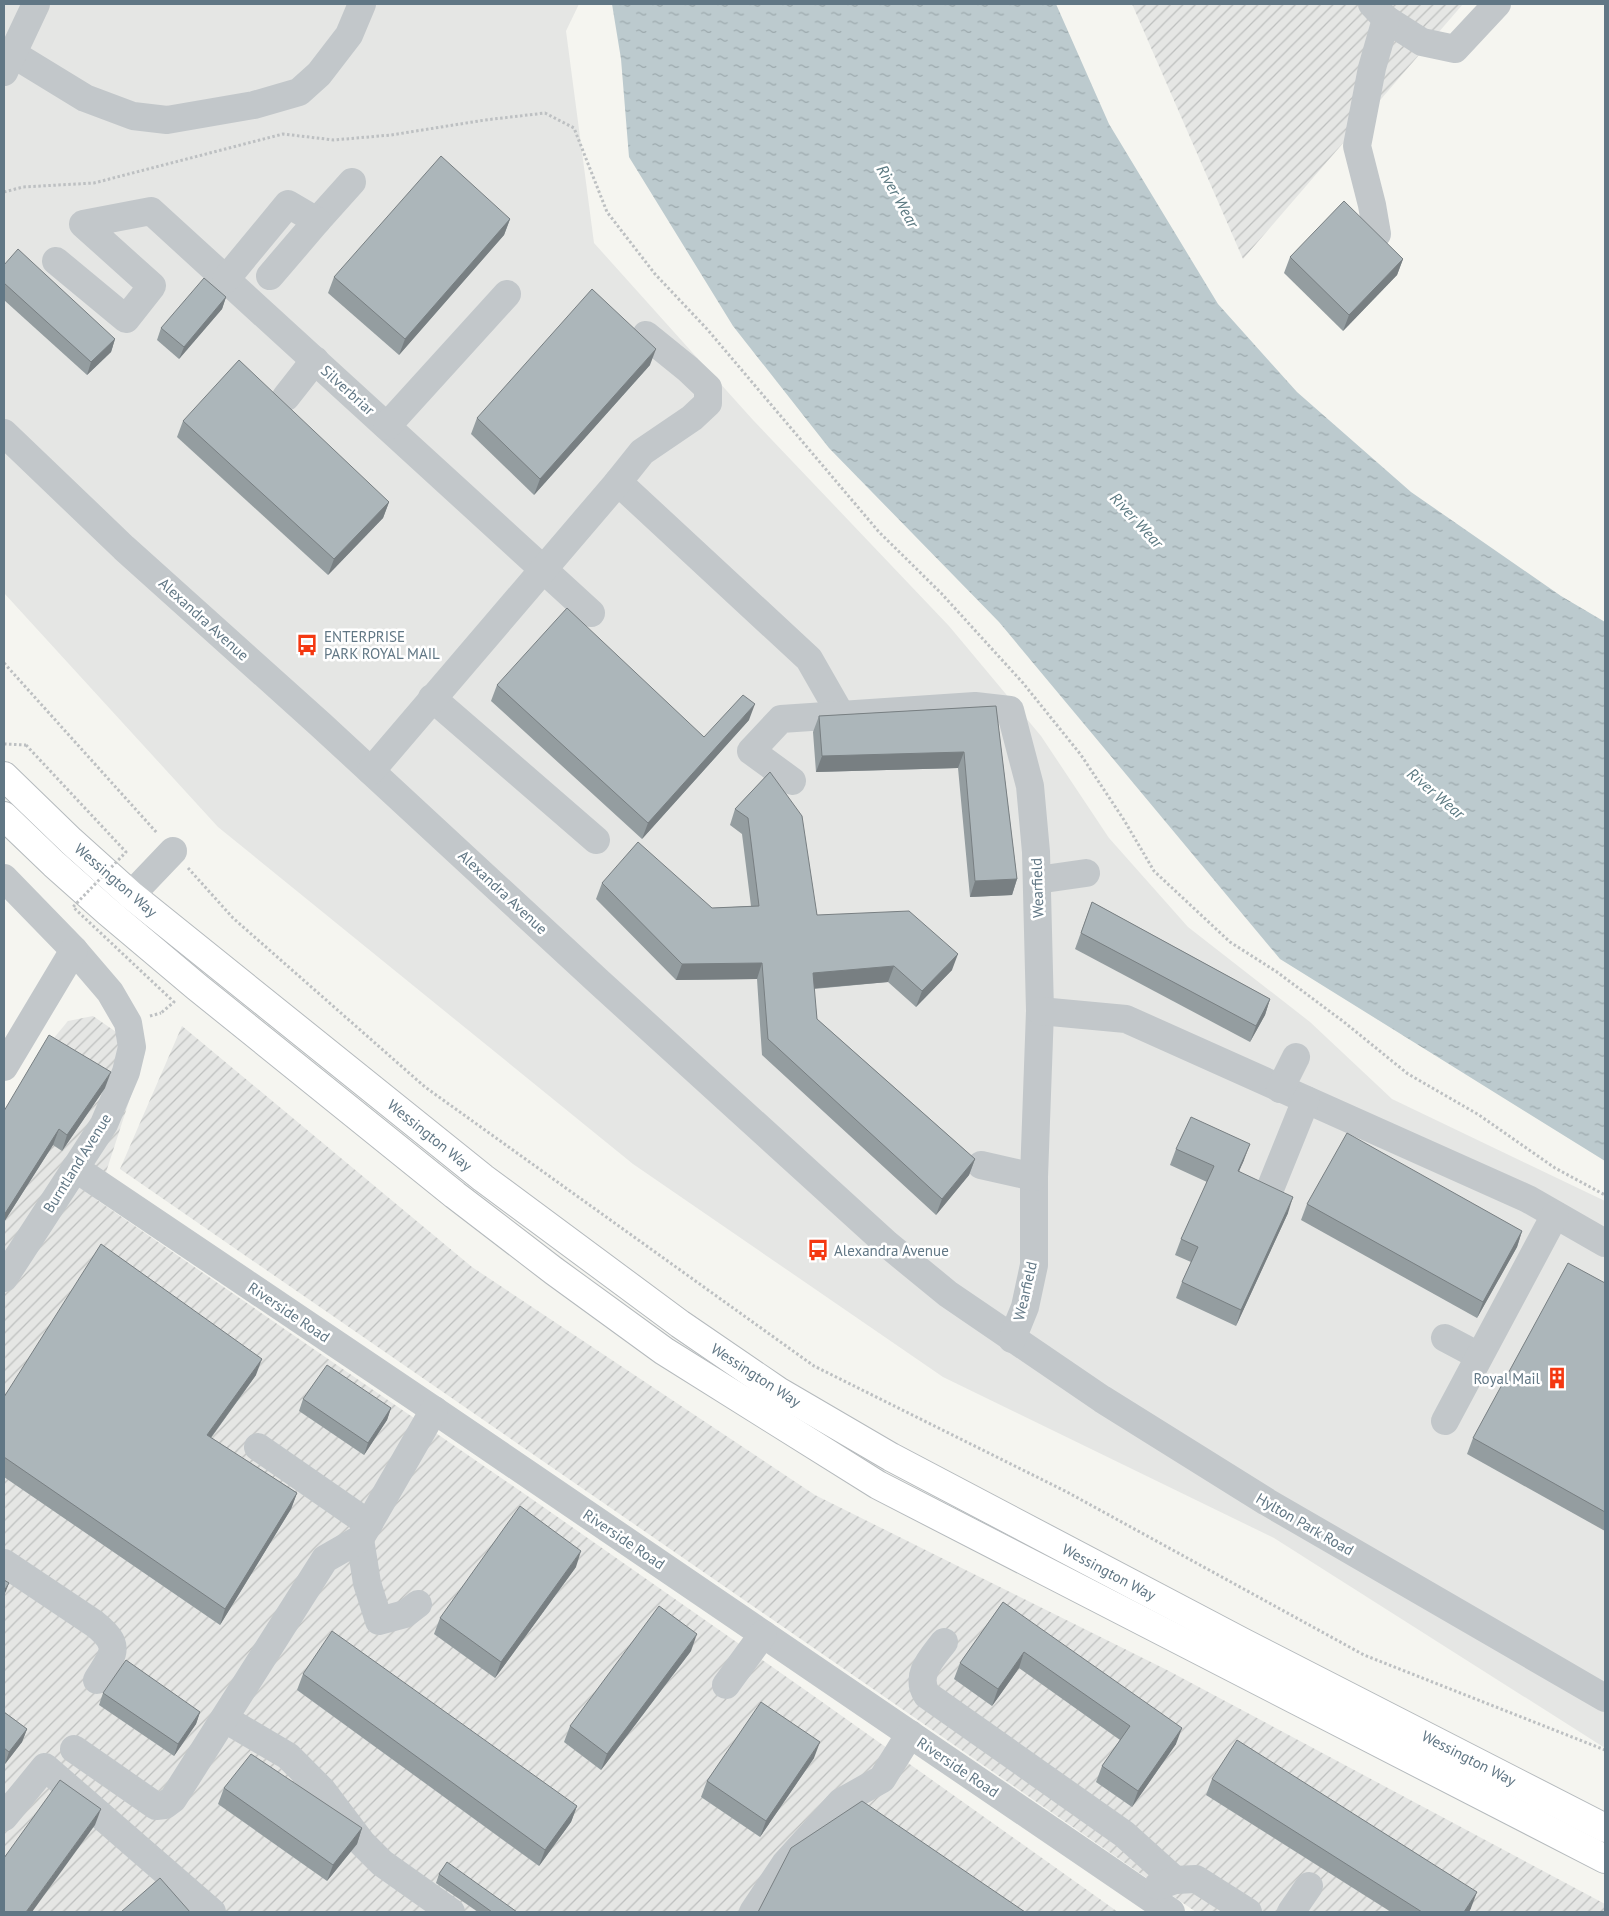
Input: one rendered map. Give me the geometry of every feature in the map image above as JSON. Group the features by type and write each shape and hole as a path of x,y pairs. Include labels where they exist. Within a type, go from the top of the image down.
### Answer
{"main road":[{"name":"Wessington Way","path":"4,776 131,895 483,1178 680,1324 778,1390 909,1467 1244,1643 1605,1828"},
{"name":"Wessington Way","path":"4,816 101,906 197,987 455,1195 554,1271 664,1351 878,1485 1605,1859"}],"street":[{"path":"36,4 8,63 85,98 132,116 167,120 254,105 299,92 319,74 349,35 362,4"},
{"path":"1377,234 1372,205 1357,146 1372,68 1379,12 1422,42 1456,49 1497,4"},
{"path":"270,276 352,182"},
{"path":"226,280 288,204 318,221"},
{"name":"Silverbriar","path":"56,261 126,319 152,286 82,224 151,211 591,613"},
{"path":"387,426 508,294"},
{"path":"371,771 642,452 692,418 708,403 708,388 646,334"},
{"path":"286,397 315,360"},
{"name":"Alexandra Avenue","path":"4,433 124,548 371,771 887,1244 948,1294 1012,1339"},
{"path":"618,482 809,659 841,715"},
{"path":"432,698 596,840"},
{"name":"Wearfield","path":"792,781 751,751 781,719 975,706 1010,710 1030,786 1037,880 1040,1011 1034,1177 1034,1265 1025,1307 1012,1339"},
{"path":"131,895 173,851"},
{"path":"1037,880 1086,873"},
{"name":"Burntland Avenue","path":"4,1278 104,1124 126,1072 132,1047 128,1023 110,992 74,950 5,882"},
{"path":"4,1067 74,950"},
{"path":"1040,1011 1126,1020 1528,1199 1605,1243"},
{"path":"1280,1089 1296,1057"},
{"path":"1268,1194 1306,1100"},
{"path":"981,1165 1034,1177"},
{"name":"Riverside Road","path":"75,1168 1171,1912"},
{"path":"1445,1421 1554,1214"},
{"path":"1445,1338 1479,1356"},
{"name":"Hylton Park Road","path":"1012,1339 1102,1399 1267,1502 1605,1698"},
{"path":"74,1750 156,1806 165,1805 172,1799 225,1719 325,1559 364,1531 434,1410"},
{"path":"258,1447 364,1531 367,1583 379,1620 405,1614 418,1604"},
{"path":"4,1563 107,1634 113,1644 112,1655 97,1680"},
{"path":"726,1685 763,1634"},
{"path":"944,1642 925,1668 922,1676 922,1688 927,1695 1124,1834 1175,1880"},
{"path":"225,1719 288,1756 322,1790 362,1843 382,1863 451,1912"},
{"path":"752,1912 785,1864 841,1802 882,1779 910,1734"},
{"path":"9,1802 45,1767 212,1912"},
{"path":"1142,1892 1175,1880 1196,1880 1248,1912"},
{"path":"1290,1912 1309,1886"}],"path":[{"path":"4,192 23,187 94,183 283,134 334,140 391,135 485,120 545,113 574,128 607,212 655,274 707,328 879,532 941,593 1023,683 1081,755 1124,820 1154,871 1230,942 1284,977 1408,1074 1479,1115 1555,1168 1605,1195"},
{"path":"4,663 233,918 425,1086 814,1366 1068,1492 1364,1655 1605,1750"},
{"path":"4,744 26,746 126,852 73,907 174,1002 160,1012"}],"shaded area":[{"path":"4,4 579,4 566,31 594,243 753,420 949,626 1041,736 1109,838 1188,927 1310,1022 1392,1099 1605,1201 1605,1748 1274,1538 943,1377 633,1164 218,827 4,593"},
{"path":"1132,4 1463,4 1243,259"},
{"path":"93,1016 145,1052 97,1200 529,1497 1118,1912 4,1912 4,1119 38,1057 68,1021"},
{"path":"182,1026 472,1267 815,1495 1167,1670 1605,1904 1605,1912 1196,1912 120,1169"}],"water":[{"name":"River Wear","path":"612,4 1056,4 1109,124 1218,304 1297,392 1411,492 1561,596 1605,622 1605,1161 1280,959 999,622 829,448 733,326 629,157 621,59"}],"building":[{"path":"441,156 510,219 405,339 334,277"},
{"path":"1344,201 1403,259 1349,315 1290,257"},
{"path":"18,249 115,339 91,362 4,283 4,265"},
{"path":"204,278 226,297 184,347 161,328"},
{"path":"592,289 656,349 540,479 477,418"},
{"path":"239,360 389,502 334,559 183,421"},
{"path":"567,608 704,737 743,695 755,704 648,823 497,685"},
{"path":"996,706 1017,879 975,881 964,752 822,756 819,716"},
{"path":"770,772 802,816 817,915 909,911 958,954 922,991 894,966 813,973 817,1019 975,1159 942,1199 768,1039 762,963 682,964 602,883 638,842 712,908 759,906 748,818 735,809"},
{"path":"1092,902 1270,999 1256,1026 1081,933"},
{"path":"49,1035 111,1072 67,1135 59,1129 4,1215 4,1111"},
{"path":"1191,1117 1250,1144 1238,1171 1293,1197 1241,1310 1182,1282 1198,1247 1181,1239 1214,1166 1176,1149"},
{"path":"1347,1133 1522,1231 1483,1302 1307,1204"},
{"path":"101,1244 262,1359 207,1435 297,1493 225,1609 4,1457 4,1397"},
{"name":"Royal Mail","path":"1568,1263 1605,1283 1605,1512 1473,1438"},
{"path":"327,1365 391,1408 368,1443 303,1399"},
{"path":"520,1506 581,1551 501,1662 440,1618"},
{"path":"4,1580 9,1583 4,1591"},
{"path":"1003,1602 1182,1728 1138,1791 1102,1766 1130,1726 1024,1652 998,1689 960,1663"},
{"path":"659,1606 697,1634 607,1754 570,1726"},
{"path":"332,1631 577,1806 545,1850 303,1674"},
{"path":"126,1660 200,1712 178,1744 103,1693"},
{"path":"761,1702 820,1742 766,1821 707,1781"},
{"path":"4,1712 27,1729 9,1752 4,1748"},
{"path":"1237,1740 1477,1892 1464,1912 1422,1912 1212,1779"},
{"path":"251,1754 362,1828 333,1865 224,1788"},
{"path":"60,1780 101,1809 26,1912 4,1912 4,1858"},
{"path":"862,1801 1025,1912 758,1912 791,1848"},
{"path":"447,1862 517,1912 492,1912 439,1874"},
{"path":"160,1878 190,1912 121,1912"}],"place":[{"name":"ENTERPRISE PARK ROYAL MAIL","path":"307,645"},
{"name":"Alexandra Avenue","path":"818,1250"},
{"name":"Royal Mail","path":"1557,1378"}]}
